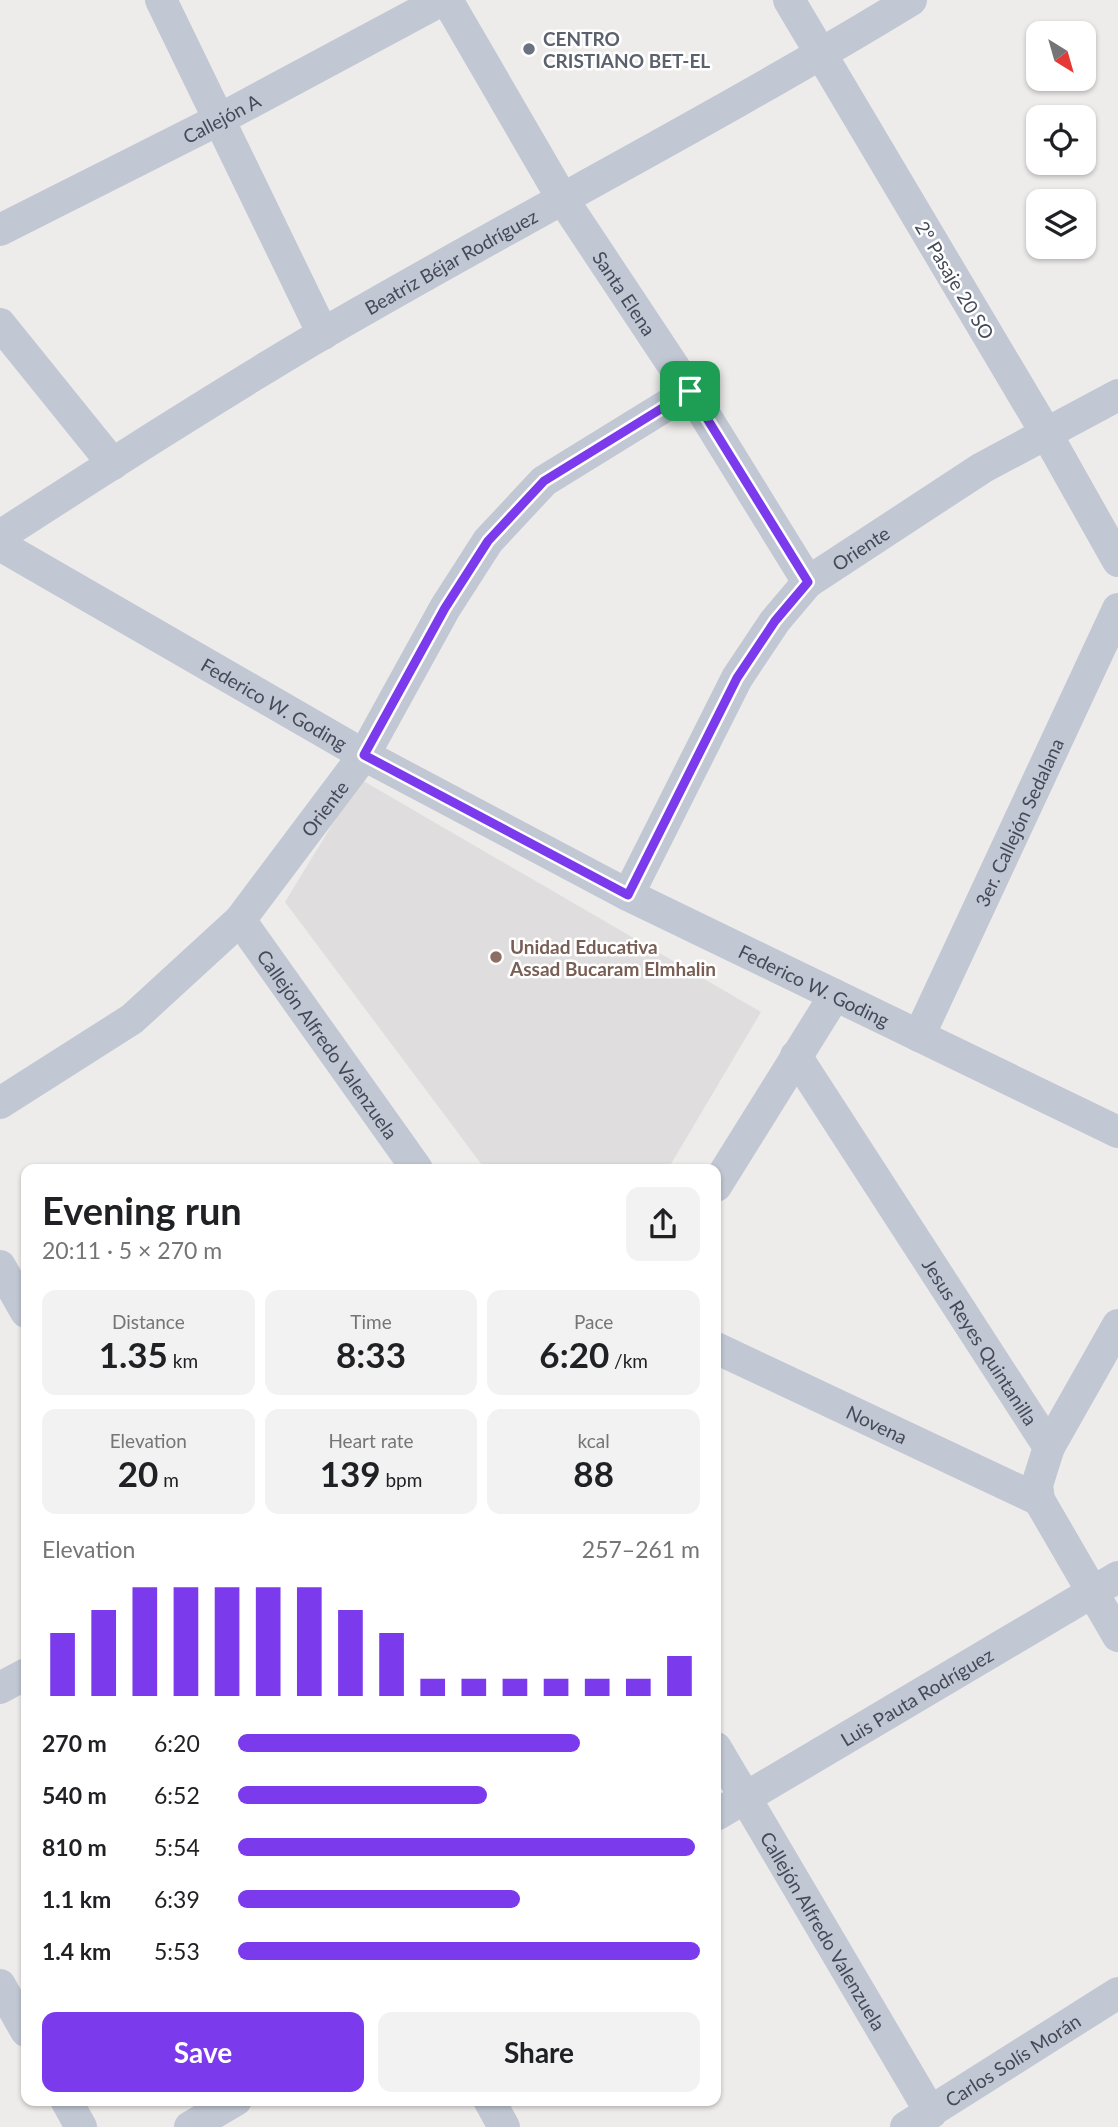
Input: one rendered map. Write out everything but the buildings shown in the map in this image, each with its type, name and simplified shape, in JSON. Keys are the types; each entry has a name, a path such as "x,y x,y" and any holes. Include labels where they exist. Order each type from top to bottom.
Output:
{"street":[{"path":"161,0 323,334"},
{"name":"Callejón A","path":"0,230 220,119 444,0"},
{"name":"Santa Elena","path":"444,0 562,198 690,391 808,582"},
{"name":"2º Pasaje 20 SO","path":"789,0 1046,433 1118,561"},
{"name":"Beatriz Béjar Rodríguez","path":"0,537 323,334 822,55 911,0"},
{"path":"0,324 113,464"},
{"name":"Oriente","path":"0,1103 132,1019 240,920 364,755 445,608 488,541 544,481 690,391"},
{"name":"Oriente","path":"628,895 737,678 775,621 808,582 982,468 1118,395"},
{"name":"Federico W. Goding","path":"0,545 364,755 628,895 1118,1132"},
{"name":"3er. Callejón Sedalana","path":"919,1036 1118,609"},
{"name":"Callejón Alfredo Valenzuela","path":"240,920 412,1164"},
{"path":"721,1178 835,995"},
{"name":"Jesus Reyes Quintanilla","path":"796,1056 1049,1447"},
{"path":"0,1266 21,1303"},
{"path":"1118,1325 1049,1447 1038,1485 1039,1500 1105,1584 1118,1636"},
{"name":"Novena","path":"721,1350 1039,1500"},
{"name":"Luis Pauta Rodríguez","path":"721,1812 1105,1584"},
{"path":"0,1689 21,1677"},
{"name":"Callejón Alfredo Valenzuela","path":"721,1757 918,2120"},
{"path":"0,1985 21,2022"},
{"name":"Carlos Solís Morán","path":"918,2120 1118,1993"},
{"path":"69,2106 81,2127"},
{"path":"190,2127 226,2106"},
{"path":"492,2106 504,2127"}],"shaded area":[{"name":"Unidad Educativa Assad Bucaram Elmhalin","path":"360,779 761,1012 671,1164 481,1164 285,902"}],"place":[{"name":"CENTRO CRISTIANO BET-EL","path":"529,49"},
{"name":"Unidad Educativa Assad Bucaram Elmhalin","path":"496,957"}],"route":[{"path":"690,391 808,582 775,621 737,678 628,895 364,755 445,608 488,541 544,481 690,391"}]}
